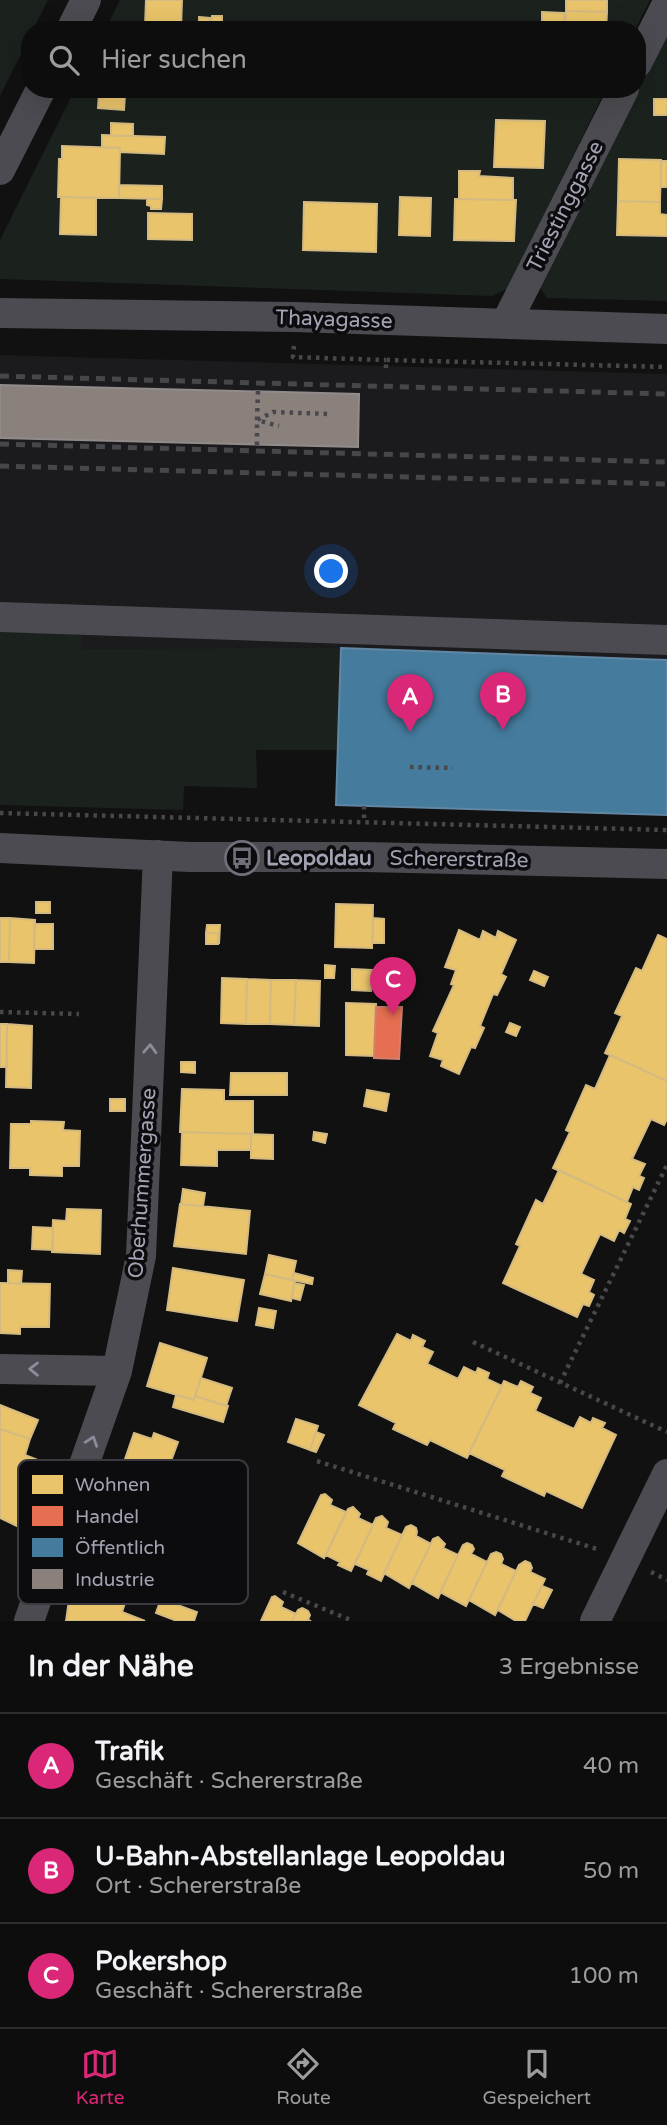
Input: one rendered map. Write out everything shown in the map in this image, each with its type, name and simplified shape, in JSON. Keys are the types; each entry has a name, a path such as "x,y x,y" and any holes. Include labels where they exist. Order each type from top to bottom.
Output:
{"street":[{"path":"76,21 86,0"},
{"path":"646,45 667,4"},
{"path":"0,170 36,98"},
{"name":"Triestinggasse","path":"506,323 619,98"},
{"name":"Thayagasse","path":"0,313 296,317 667,329"},
{"path":"0,617 667,640"},
{"name":"Schererstraße","path":"0,848 158,855 667,864"},
{"name":"Oberhummergasse","path":"86,1460 117,1371 141,1256 158,855"},
{"path":"0,1369 117,1371"},
{"path":"595,1621 667,1474"},
{"name":"Oberhummergasse","path":"29,1621 35,1604"}],"path":[{"path":"306,359 667,367"},
{"path":"386,360 386,368"},
{"path":"257,445 258,391"},
{"path":"257,420 274,412 330,414"},
{"path":"257,420 279,426"},
{"path":"410,767 453,768"},
{"path":"364,806 364,822"},
{"path":"0,813 667,831"},
{"path":"191,817 191,830"},
{"path":"0,1012 79,1014"},
{"path":"560,1382 667,1165"},
{"path":"473,1342 667,1432"},
{"path":"317,1461 590,1545 624,1562"},
{"path":"283,1592 353,1621"}],"shaded area":[{"path":"0,0 48,0 38,21 21,21 21,54 0,96"},
{"path":"120,0 650,0 640,21 110,21"},
{"path":"667,32 667,301 547,298 539,286 634,98 646,98 646,74"},
{"path":"71,98 602,98 507,289 492,296 0,279 0,240"},
{"path":"0,355 667,374 667,815 336,805 337,750 256,750 257,788 184,786 0,793"},
{"path":"0,628 81,631 81,649 341,648 338,750 256,750 257,788 184,786 183,810 0,805"}],"building: Wohnen":[{"path":"146,0 182,0 181,21 145,21"},
{"path":"566,0 607,0 607,12 566,11"},
{"path":"566,11 607,12 606,21 565,21"},
{"path":"542,12 564,13 564,21 542,21"},
{"path":"212,16 222,16 222,21 212,21"},
{"path":"199,17 210,18 210,21 199,21"},
{"path":"99,98 125,98 124,110 98,108"},
{"path":"654,99 667,99 667,115 654,115"},
{"path":"496,120 545,121 543,168 494,167"},
{"path":"111,123 133,124 133,136 111,136"},
{"path":"102,135 165,137 164,154 120,152 120,148 102,147"},
{"path":"62,146 120,148 119,198 58,197"},
{"path":"619,159 661,160 660,202 618,201"},
{"path":"661,161 667,161 667,187 661,187"},
{"path":"459,171 480,171 479,176 513,178 513,200 459,199"},
{"path":"119,185 162,186 162,199 119,198"},
{"path":"61,197 96,198 96,235 60,234"},
{"path":"400,197 431,198 430,236 399,235"},
{"path":"147,199 162,199 161,209 151,209 151,206 147,205"},
{"path":"455,199 516,200 514,241 454,240"},
{"path":"618,201 660,202 660,214 667,215 667,236 617,235"},
{"path":"304,202 377,204 376,252 303,250"},
{"path":"148,213 192,214 192,240 148,239"},
{"path":"36,902 50,902 50,913 36,913"},
{"path":"336,904 373,905 372,948 335,947"},
{"path":"0,918 10,918 9,962 0,962"},
{"path":"10,918 35,920 34,963 9,962"},
{"path":"373,918 384,919 384,943 373,943"},
{"path":"34,924 53,924 53,949 34,949"},
{"path":"207,925 220,925 219,944 218,933 206,933"},
{"path":"459,930 480,940 483,931 496,938 498,931 516,940 501,974 506,977 497,995 493,994 480,1026 484,1028 475,1048 471,1047 459,1074 441,1066 443,1060 430,1056 438,1033 433,1031 454,985 451,984 456,970 445,967"},
{"path":"206,933 218,933 218,944 206,944"},
{"path":"658,935 667,939 667,1081 605,1053 622,1016 615,1013 636,968 642,971"},
{"path":"325,965 335,966 334,978 325,978"},
{"path":"352,969 372,970 371,991 352,990"},
{"path":"372,970 387,970 386,986 371,986"},
{"path":"534,971 548,977 544,986 530,980"},
{"path":"222,978 247,979 246,1024 221,1023"},
{"path":"247,979 271,980 270,1024 246,1024"},
{"path":"271,980 296,980 294,1025 270,1024"},
{"path":"296,980 320,981 319,1026 294,1025"},
{"path":"346,1003 376,1004 374,1056 346,1055"},
{"path":"510,1023 520,1027 516,1036 506,1032"},
{"path":"0,1024 7,1024 7,1067 0,1067"},
{"path":"7,1024 32,1026 31,1088 6,1087"},
{"path":"610,1055 667,1081 667,1119 664,1125 651,1119 632,1159 645,1164 639,1176 644,1178 639,1190 633,1187 627,1202 553,1168 570,1132 566,1130 586,1085 595,1089"},
{"path":"181,1062 195,1062 195,1073 181,1072"},
{"path":"231,1073 287,1073 287,1095 230,1095"},
{"path":"182,1089 224,1090 224,1101 253,1101 253,1134 180,1132"},
{"path":"367,1090 389,1094 386,1111 364,1106"},
{"path":"110,1099 125,1099 125,1111 110,1111"},
{"path":"31,1121 64,1122 63,1130 80,1131 79,1166 62,1166 62,1176 30,1175 30,1168 10,1168 11,1124 31,1124"},
{"path":"182,1132 251,1134 251,1150 217,1150 217,1166 181,1165"},
{"path":"314,1132 327,1134 325,1143 313,1140"},
{"path":"251,1134 273,1135 273,1159 251,1158"},
{"path":"559,1170 631,1204 625,1219 630,1221 624,1233 619,1230 614,1241 600,1234 581,1274 594,1280 589,1292 594,1295 589,1306 583,1304 577,1317 503,1283 520,1246 516,1244 536,1200 543,1204"},
{"path":"183,1189 205,1193 203,1206 181,1204"},
{"path":"180,1204 250,1211 246,1254 174,1246"},
{"path":"67,1209 101,1210 100,1254 52,1252 53,1220 66,1221"},
{"path":"33,1227 53,1228 53,1250 32,1249"},
{"path":"269,1255 296,1261 292,1280 265,1274"},
{"path":"173,1268 244,1280 237,1321 167,1310"},
{"path":"8,1270 22,1271 21,1284 8,1283"},
{"path":"294,1273 313,1278 312,1284 292,1280"},
{"path":"265,1274 295,1281 291,1301 260,1294"},
{"path":"0,1283 50,1284 49,1327 20,1327 20,1334 0,1333"},
{"path":"294,1283 304,1285 300,1300 292,1298"},
{"path":"259,1308 276,1311 273,1328 256,1325"},
{"path":"397,1334 411,1341 413,1335 425,1341 422,1347 433,1352 427,1364 458,1379 464,1367 476,1373 478,1368 489,1373 487,1379 502,1386 467,1458 430,1440 427,1445 393,1429 396,1423 359,1405"},
{"path":"160,1343 207,1358 194,1400 147,1386"},
{"path":"201,1378 232,1388 226,1406 195,1396"},
{"path":"504,1381 518,1387 521,1381 533,1387 530,1393 541,1398 535,1411 574,1429 580,1417 591,1423 593,1418 605,1423 602,1428 616,1435 582,1508 546,1491 544,1496 502,1476 505,1470 469,1453"},
{"path":"176,1395 194,1400 195,1396 228,1406 223,1422 173,1407"},
{"path":"0,1405 38,1420 30,1439 0,1429"},
{"path":"296,1419 318,1426 310,1450 288,1442"},
{"path":"0,1429 30,1439 25,1455 38,1460 18,1460 17,1526 0,1518"},
{"path":"316,1432 324,1435 316,1452 310,1450"},
{"path":"134,1433 152,1439 154,1433 178,1442 171,1460 125,1460"},
{"path":"325,1494 332,1500 330,1505 346,1512 324,1558 298,1543 321,1495"},
{"path":"353,1507 360,1514 358,1518 373,1525 351,1571 326,1555 348,1509"},
{"path":"382,1516 388,1522 386,1528 402,1535 381,1581 367,1574 369,1570 355,1564 376,1518"},
{"path":"411,1525 416,1528 416,1536 431,1544 409,1588 384,1573 406,1527"},
{"path":"438,1537 445,1544 443,1548 458,1555 438,1598 412,1583 433,1539"},
{"path":"467,1543 474,1549 471,1554 487,1562 466,1606 440,1592 463,1545"},
{"path":"491,1554 501,1554 501,1564 516,1571 495,1615 469,1600"},
{"path":"525,1561 530,1563 530,1572 545,1579 525,1621 516,1621 498,1610 519,1565"},
{"path":"542,1586 552,1590 543,1608 533,1604"},
{"path":"275,1596 283,1602 281,1607 296,1614 292,1621 261,1621 272,1597"},
{"path":"68,1604 125,1604 122,1612 145,1621 66,1621"},
{"path":"159,1604 175,1604 197,1612 194,1621 177,1621 156,1613"},
{"path":"302,1608 308,1611 308,1620 311,1621 292,1621 298,1610"}],"building: Handel":[{"path":"376,1007 402,1007 399,1059 374,1058"}],"building: Öffentlich":[{"path":"341,648 667,660 667,815 336,805"}],"building: Industrie":[{"path":"0,385 359,394 358,447 0,438"}],"railway":[{"path":"0,376 667,394"},
{"path":"0,444 667,462"},
{"path":"0,466 667,484"}],"place":[{"name":"U-Bahn-Abstellanlage Leopoldau","path":"503,730"},
{"name":"Trafik","path":"410,732"},
{"name":"Leopoldau","path":"242,858"},
{"name":"Pokershop","path":"393,1015"}]}
